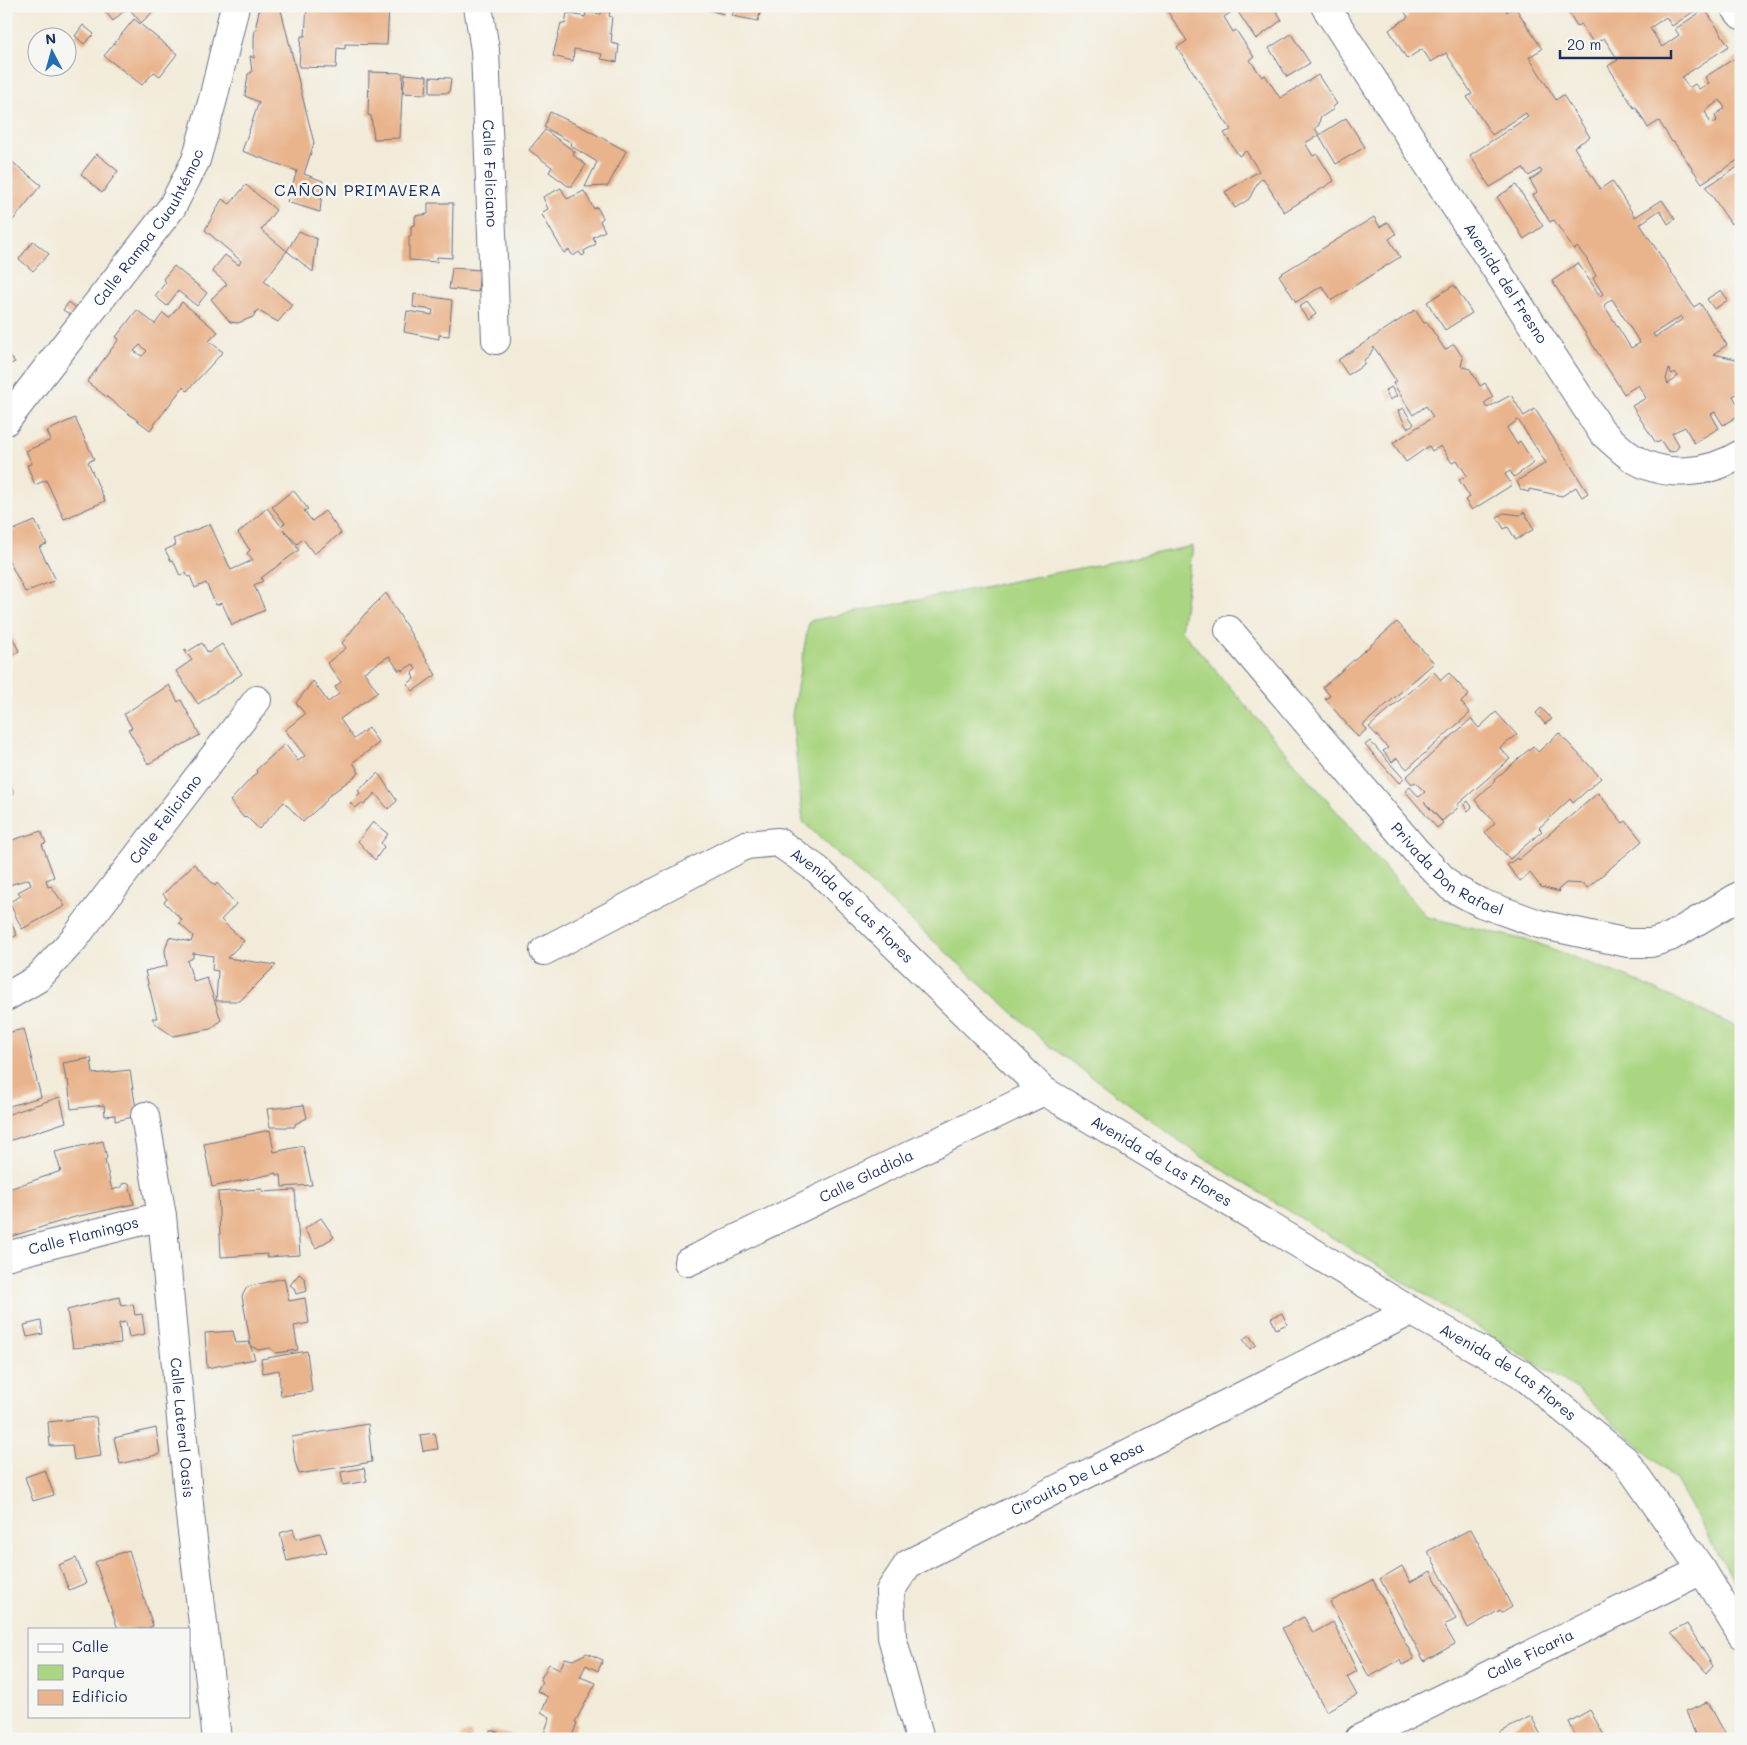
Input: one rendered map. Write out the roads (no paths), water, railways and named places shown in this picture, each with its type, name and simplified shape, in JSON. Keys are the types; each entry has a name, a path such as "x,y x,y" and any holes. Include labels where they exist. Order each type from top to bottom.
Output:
{"street":[{"name":"Calle Rampa Cuauhtémoc","path":"6,421 172,207 196,160 213,99 235,6"},
{"name":"Calle Feliciano","path":"478,6 485,50 496,340"},
{"name":"Avenida del Fresno","path":"1325,6 1602,432 1631,457 1656,469 1691,472 1729,461 1741,454"},
{"path":"1734,6 1741,15"},
{"name":"Privada Don Rafael","path":"1229,630 1416,851 1451,887 1481,903 1539,924 1628,943 1651,943 1670,937 1741,895"},
{"name":"Calle Feliciano","path":"6,997 37,979 74,939 257,700"},
{"name":"Avenida de Las Flores","path":"544,951 746,845 778,842 818,870 1044,1091 1411,1311 1520,1373 1625,1460 1702,1570 1741,1634"},
{"name":"Calle Gladiola","path":"688,1262 1044,1091"},
{"name":"Calle Lateral Oasis","path":"145,1116 162,1216 190,1515 217,1739"},
{"name":"Calle Flamingos","path":"6,1256 162,1216"},
{"name":"Circuito De La Rosa","path":"920,1739 892,1637 890,1591 908,1564 1411,1311"},
{"name":"Calle Ficaria","path":"1359,1739 1702,1570"}],"district":[{"name":"CAÑON PRIMAVERA","path":"358,190"}]}
